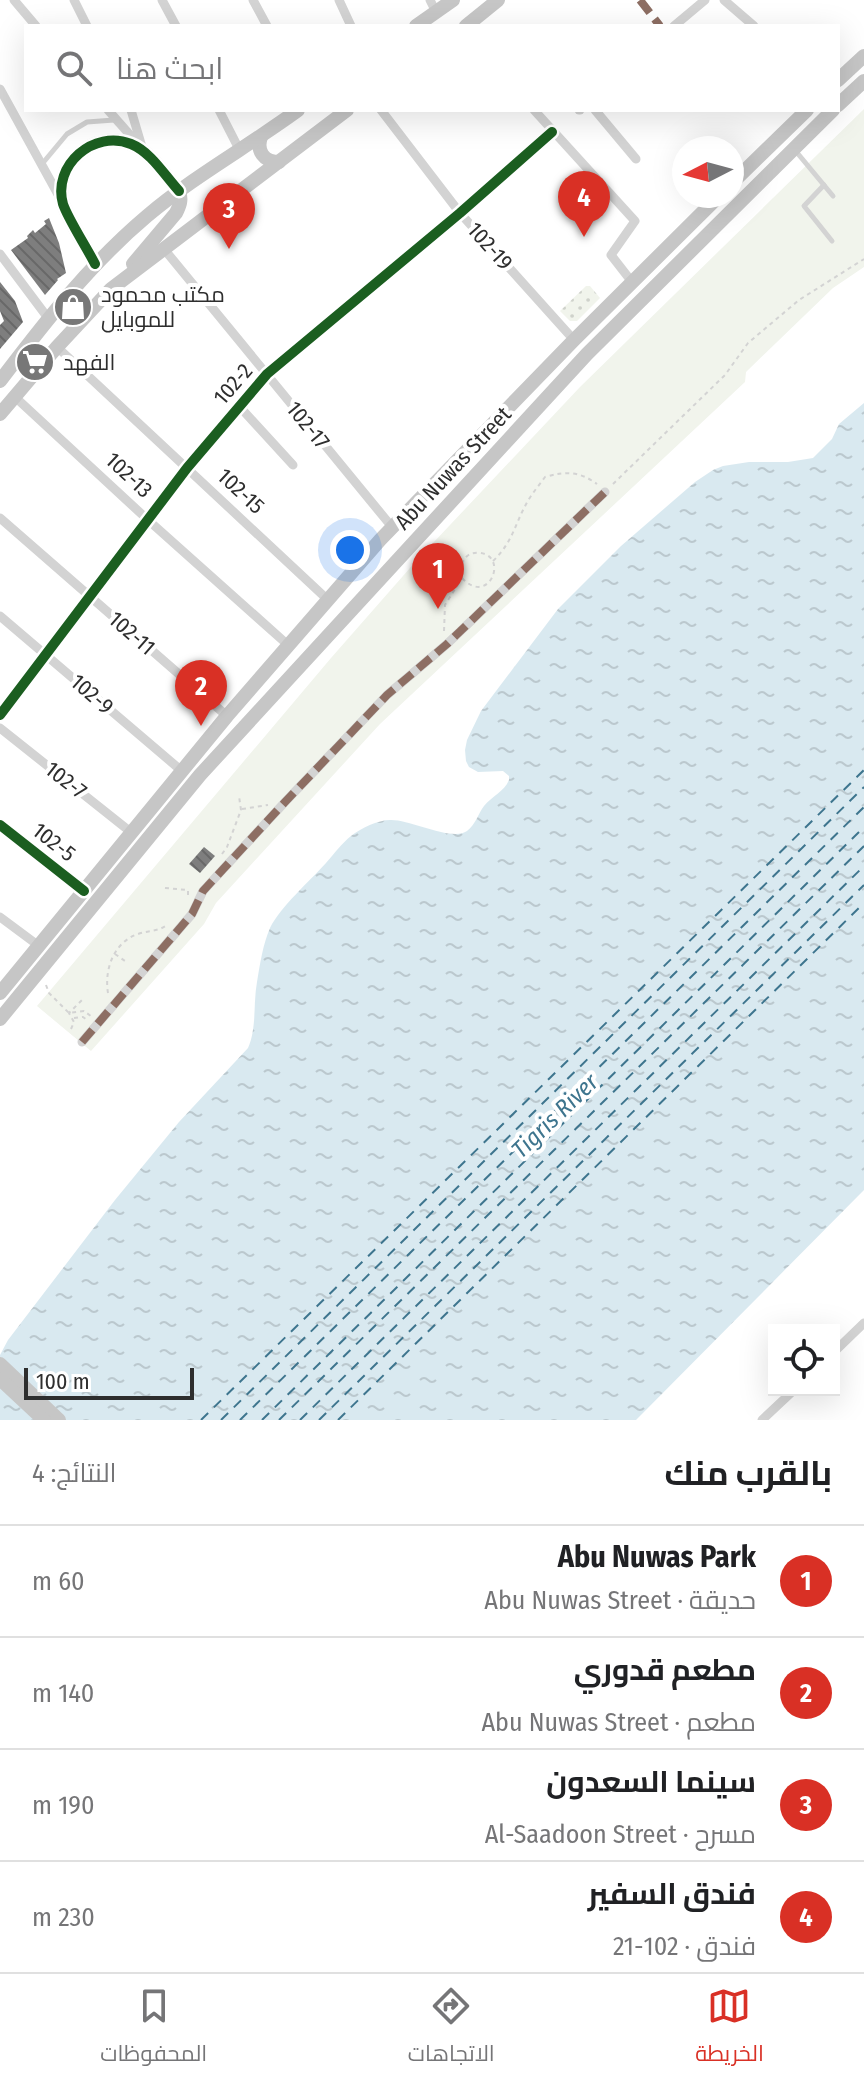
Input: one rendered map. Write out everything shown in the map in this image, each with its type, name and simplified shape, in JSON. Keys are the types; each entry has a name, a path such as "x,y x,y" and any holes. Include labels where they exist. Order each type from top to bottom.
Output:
{"main road":[{"path":"418,24 433,6 453,0"},
{"path":"468,24 498,0"},
{"path":"840,78 864,56"},
{"path":"840,103 864,81"},
{"path":"0,381 48,318 122,238 179,191 295,112"},
{"path":"111,289 344,112"},
{"path":"744,171 805,112"},
{"name":"Abu Nuwas Street","path":"0,1019 200,775 587,354 831,112"},
{"path":"261,137 259,147 262,155 269,161 279,162"},
{"path":"0,414 176,213 180,205 179,191"},
{"name":"Abu Nuwas Street","path":"0,993 227,716 392,527 707,208"},
{"path":"0,1364 59,1420"},
{"path":"0,1379 44,1420"}],"street":[{"path":"14,0 34,24"},
{"path":"74,0 86,24"},
{"path":"162,0 175,24"},
{"path":"253,0 266,24"},
{"path":"339,0 350,24"},
{"path":"676,24 705,0"},
{"path":"724,0 752,24"},
{"path":"0,89 95,264"},
{"path":"110,112 179,191"},
{"path":"132,112 143,150"},
{"path":"220,112 240,151"},
{"name":"102-19","path":"383,112 460,213 574,340"},
{"path":"536,112 635,221 611,255 632,282"},
{"path":"597,112 636,159"},
{"name":"102-2","path":"0,715 187,468 267,374 552,132"},
{"path":"64,204 62,189 65,173 72,160 84,149 98,142 113,140 143,150"},
{"name":"102-17","path":"164,249 392,527"},
{"path":"0,254 48,318"},
{"name":"102-15","path":"57,347 328,600"},
{"name":"102-13","path":"15,397 288,645"},
{"path":"239,406 293,465"},
{"path":"82,1042 192,914 203,891 285,802 387,695 447,644 605,492"},
{"name":"102-11","path":"0,518 227,716"},
{"name":"102-9","path":"0,616 183,772"},
{"name":"102-7","path":"0,728 132,833"},
{"name":"102-5","path":"0,825 84,891"},
{"path":"0,917 39,946"},
{"path":"840,1346 864,1323"},
{"path":"762,1420 788,1396"}],"lane":[{"path":"41,165 67,134 87,122 117,120"},
{"path":"794,148 833,196"},
{"path":"824,185 804,206 832,241"}],"path":[{"path":"493,561 514,534 529,499 545,477 566,473 585,476 605,492 725,375 748,343 799,300 864,259"},
{"path":"478,552 493,561 493,579 486,585 468,585 462,578 462,561 469,554 478,552"},
{"path":"447,644 443,625 445,605 462,578"},
{"path":"217,861 227,847 241,810 239,796"},
{"path":"241,810 285,802"},
{"path":"187,903 188,890 195,884"},
{"path":"165,888 188,890"},
{"path":"109,994 107,978 114,953 124,941 162,929 172,921"},
{"path":"114,953 125,961"},
{"path":"45,984 49,993 73,1018 71,1029"},
{"path":"69,1013 83,999"},
{"path":"69,1013 84,1011 90,1015"},
{"path":"73,1018 83,1017 95,1028"}],"shaded area":[{"path":"864,109 864,267 833,288 746,372 745,382 380,724 216,903 204,924 91,1051 37,1006 417,560 580,387"},
{"path":"586,286 590,286 600,298 577,321 570,321 560,311"}],"water":[{"name":"Tigris River","path":"864,403 864,1190 636,1420 0,1420 0,1355 8,1340 179,1122 248,1048 253,1032 256,990 265,941 270,928 288,903 348,839 370,825 390,820 451,834 467,831 484,806 504,788 509,776 503,771 478,772 469,767 465,750 467,740 481,711 558,609 621,546 695,482 723,466 813,458 832,439 839,424"}],"building":[{"path":"49,218 66,273 45,295 11,250 28,238 33,230 35,233 46,224 44,221"},
{"path":"0,282 15,301 23,322 0,349 0,325 4,321 0,311"},
{"path":"204,847 215,856 200,873 189,864"}],"ferry route":[{"path":"201,1420 864,770"},
{"path":"221,1420 864,787"},
{"path":"240,1420 864,807"},
{"path":"262,1420 864,827"},
{"path":"279,1420 864,846"},
{"path":"300,1420 864,866"},
{"path":"319,1420 864,885"},
{"path":"338,1420 864,903"}],"marked path":[{"path":"640,0 658,24"},
{"path":"82,1042 192,914 203,891 285,802 387,695 447,644 605,492"}],"cycle path":[{"path":"0,715 187,468 267,374 552,132"},
{"path":"95,264 63,204 61,190 64,176 79,154 103,142 131,144 151,158 179,191"},
{"path":"0,825 84,891"}],"place":[{"name":"فندق السفير","path":"584,237"},
{"name":"سينما السعدون","path":"229,249"},
{"name":"مكتب محمود للموبايل","path":"73,307"},
{"name":"الفهد","path":"35,362"},
{"name":"Abu Nuwas Park","path":"438,609"},
{"name":"مطعم قدوري","path":"201,726"}]}
